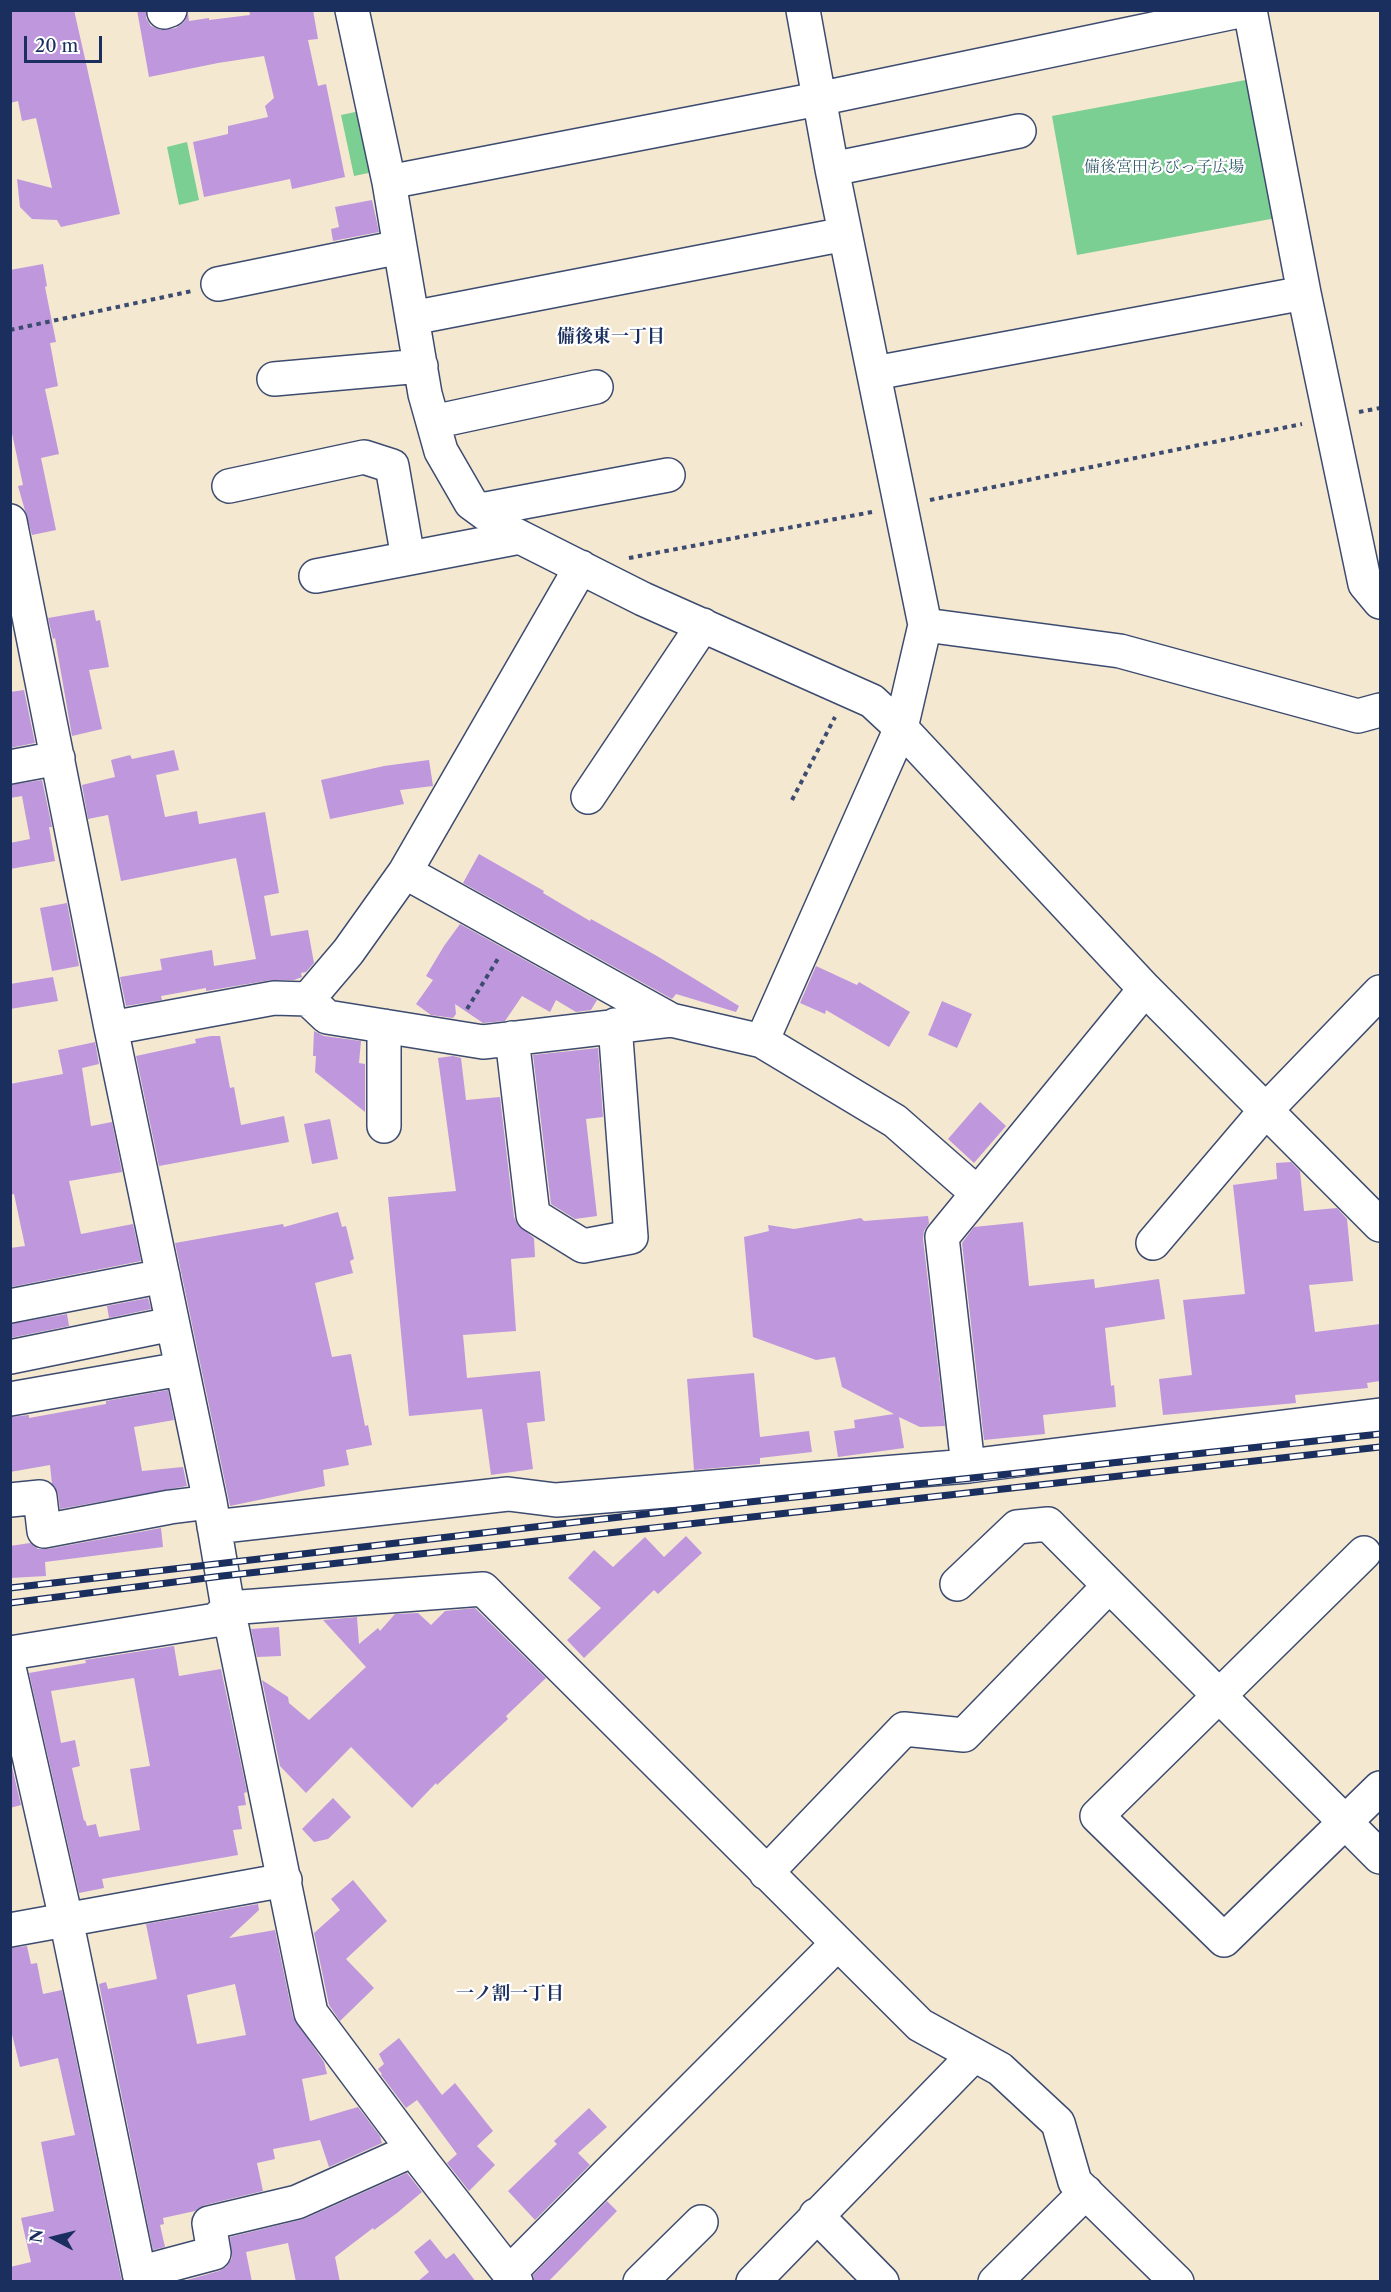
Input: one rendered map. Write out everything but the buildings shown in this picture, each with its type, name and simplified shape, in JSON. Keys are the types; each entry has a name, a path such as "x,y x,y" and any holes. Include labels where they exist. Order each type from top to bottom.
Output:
{"street":[{"path":"352,10 389,182 412,318 433,422 441,451 471,503 520,537 643,599 872,701 901,728 1145,989 1380,1225"},
{"path":"762,1041 901,728 925,625 899,507 875,374 818,99 803,10"},
{"path":"389,182 818,99 1113,23 1244,10"},
{"path":"1251,10 1304,293 1365,584 1380,602"},
{"path":"832,169 1019,131"},
{"path":"412,318 845,234"},
{"path":"218,284 400,247"},
{"path":"875,374 1304,293"},
{"path":"274,379 421,366"},
{"path":"433,422 596,387"},
{"path":"229,486 364,457 392,466 408,558"},
{"path":"481,510 668,475"},
{"path":"10,521 311,2013 413,2150 512,2277 837,1944"},
{"path":"316,576 520,537"},
{"path":"308,999 348,952 405,872 581,567"},
{"path":"588,797 703,625"},
{"path":"925,625 1120,651 1358,716 1380,710"},
{"path":"10,767 58,758"},
{"path":"405,872 671,1020 762,1041 895,1121 977,1193"},
{"path":"968,1466 942,1237 1145,989"},
{"path":"1153,1243 1267,1109 1380,992"},
{"path":"111,1028 274,998 308,999 327,1017 483,1042 671,1020"},
{"path":"512,1038 533,1215 583,1246 631,1237 615,1025"},
{"path":"384,1026 384,1126"},
{"path":"10,1306 163,1276"},
{"path":"10,1357 172,1324"},
{"path":"10,1399 181,1369"},
{"path":"10,1500 40,1497 44,1531 170,1507 212,1515 508,1494 556,1500 968,1466 1380,1415"},
{"path":"957,1584 1017,1527 1048,1524 1380,1857"},
{"path":"1364,1553 1098,1816 1224,1940 1380,1788"},
{"path":"766,1873 904,1729 964,1735 1109,1586"},
{"path":"10,1653 216,1620 228,1608 483,1589 920,2025 1000,2069 1058,2123 1075,2182 1177,2282"},
{"path":"10,1672 66,1919 140,2277 214,2253 209,2223 297,2202 413,2150"},
{"path":"10,1930 285,1880"},
{"path":"753,2282 974,2055"},
{"path":"995,2282 1086,2192"},
{"path":"816,2215 882,2282"},
{"path":"640,2282 701,2222"}],"path":[{"path":"10,330 218,284"},
{"path":"628,558 899,507 1380,408"},
{"path":"792,800 849,690"},
{"path":"451,1036 514,933"}],"green space":[{"name":"備後宮田ちびっ子広場","path":"1251,79 1276,218 1077,255 1052,116"},
{"path":"360,111 373,172 354,176 341,115"},
{"path":"187,142 199,200 179,205 167,147"}],"railway":[{"path":"10,1588 749,1502 1380,1434"},
{"path":"10,1603 222,1576 1380,1447"}],"district":[{"name":"備後東一丁目","path":"611,337"},
{"name":"一ノ割一丁目","path":"510,1994"}]}
